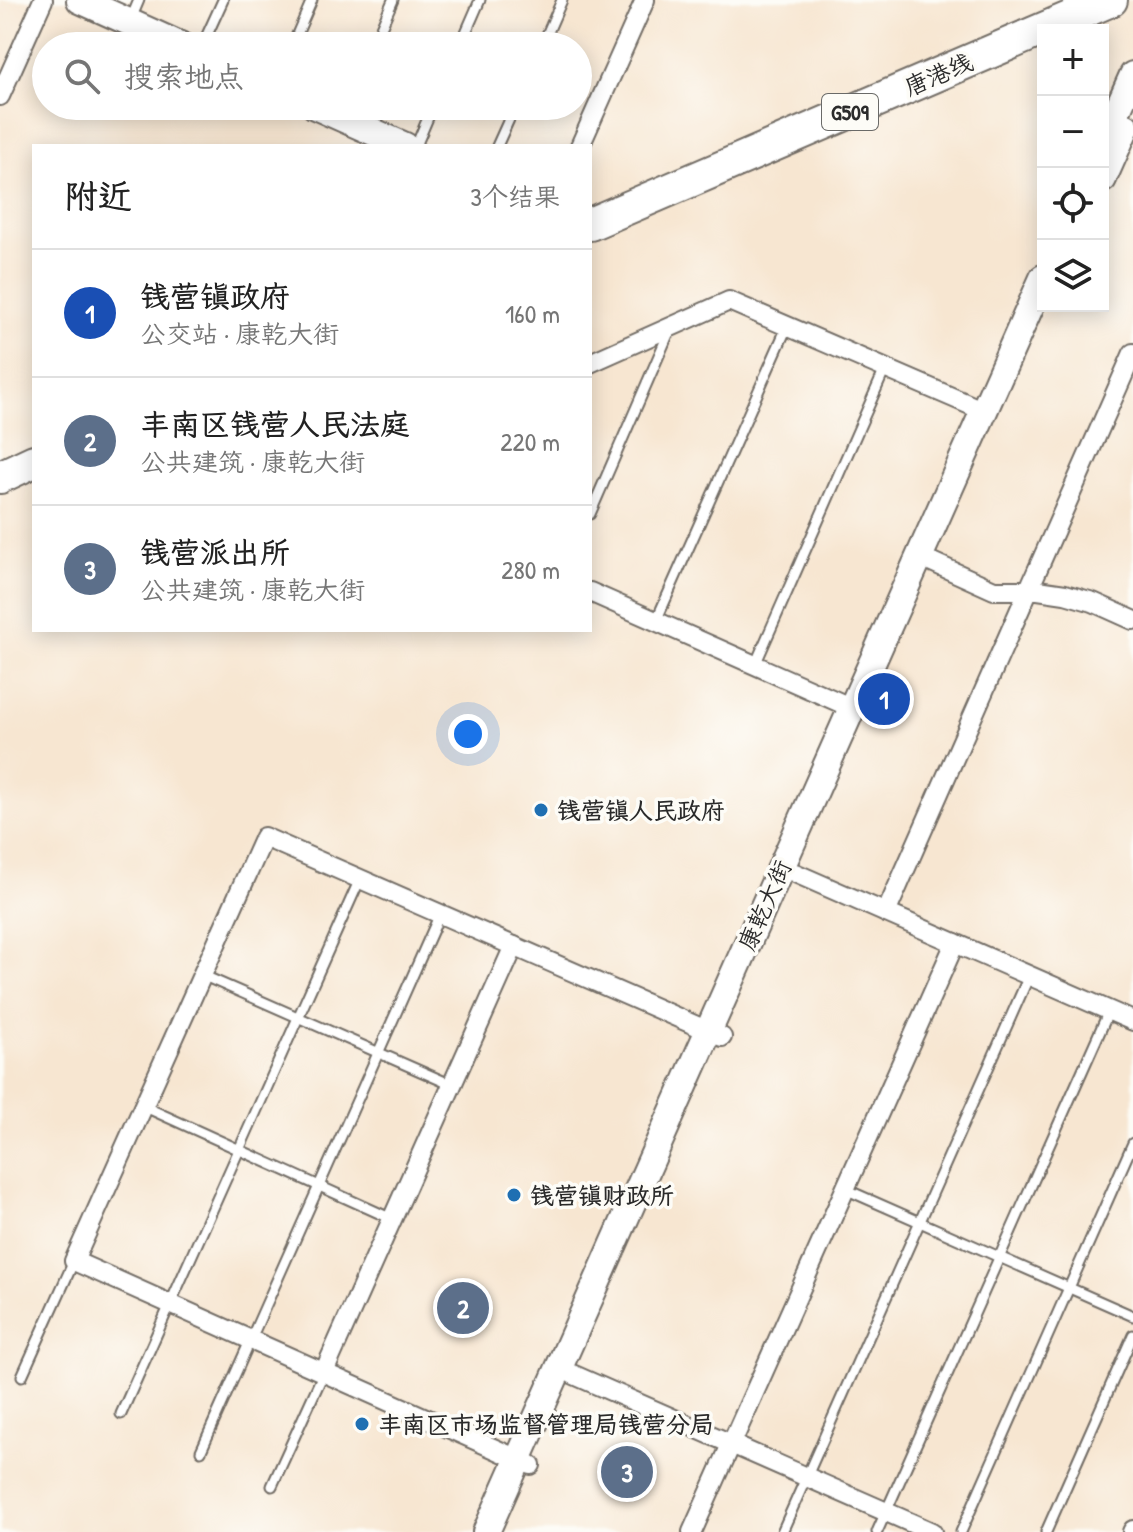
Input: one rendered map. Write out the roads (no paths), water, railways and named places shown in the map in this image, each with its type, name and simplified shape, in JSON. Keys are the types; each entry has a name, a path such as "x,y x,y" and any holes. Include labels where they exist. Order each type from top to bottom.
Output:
{"highway":[{"name":"唐港线","path":"592,200 1065,0"},
{"name":"唐港线","path":"592,223 1111,0"},
{"path":"0,477 32,462"},
{"path":"0,494 32,479"}],"street":[{"path":"0,96 43,0"},
{"path":"80,0 134,11 163,32"},
{"path":"592,119 645,0"},
{"path":"1109,129 1133,75"},
{"path":"1108,168 1133,112"},
{"path":"358,120 401,144"},
{"path":"581,144 592,120"},
{"name":"康乾大街","path":"486,1532 572,1374 852,708 1037,292"},
{"path":"592,362 729,301 984,411"},
{"name":"康乾大街","path":"502,1532 525,1462 715,1034 795,873 1043,312"},
{"path":"886,913 1133,353"},
{"path":"932,562 994,590 1065,594 1093,602 1133,620"},
{"path":"592,593 852,708"},
{"path":"525,1462 74,1261 264,837 715,1034"},
{"path":"795,873 1133,1021"},
{"path":"692,1532 955,943"},
{"path":"324,1372 514,946"},
{"path":"572,1374 932,1532"}],"lane":[{"path":"208,32 223,0"},
{"path":"298,32 312,0"},
{"path":"379,32 393,0"},
{"path":"466,32 480,0"},
{"path":"548,32 562,0"},
{"path":"417,144 427,120"},
{"path":"498,144 509,120"},
{"path":"592,509 672,326"},
{"path":"656,621 787,327"},
{"path":"755,665 885,369"},
{"path":"121,1414 360,879"},
{"path":"201,1451 440,914"},
{"path":"202,975 452,1085"},
{"path":"782,1532 1029,976"},
{"path":"877,1532 1109,1011"},
{"path":"143,1106 392,1219"},
{"path":"961,1532 1133,1143"},
{"path":"845,1189 1133,1316"},
{"path":"22,1376 74,1261"},
{"path":"1046,1532 1133,1335"},
{"path":"272,1486 324,1372"}],"place":[{"name":"钱营镇政府","path":"884,699"},
{"name":"钱营镇人民政府","path":"541,810"},
{"name":"钱营镇财政所","path":"514,1195"},
{"name":"丰南区钱营人民法庭","path":"463,1308"},
{"name":"丰南区市场监督管理局钱营分局","path":"362,1424"},
{"name":"钱营派出所","path":"627,1472"}]}
